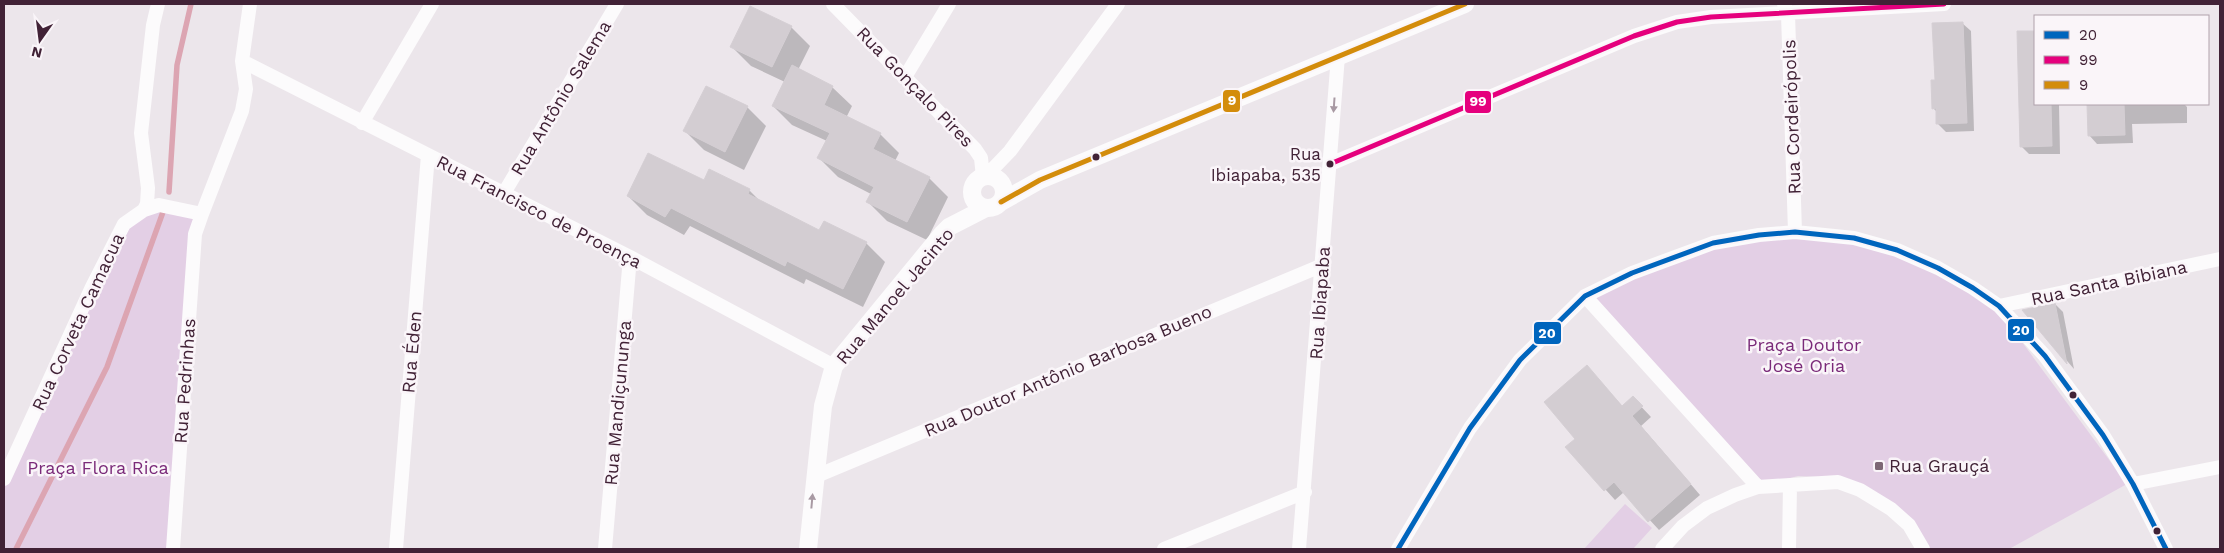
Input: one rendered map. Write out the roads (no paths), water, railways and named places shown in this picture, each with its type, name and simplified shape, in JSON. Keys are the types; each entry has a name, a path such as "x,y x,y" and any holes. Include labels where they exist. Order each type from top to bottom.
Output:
{"street":[{"path":"144,210 147,204 148,188 141,133 153,25 158,4"},
{"path":"148,188 159,205 202,214 242,111 246,89 242,61 250,4"},
{"path":"362,123 432,4"},
{"name":"Rua Antônio Salema","path":"504,193 617,4"},
{"name":"Rua Gonçalo Pires","path":"833,4 975,149 991,178"},
{"path":"905,77 949,4"},
{"path":"991,178 1118,4"},
{"path":"991,178 1004,188 993,205 977,203 972,194 974,185 991,178 1022,183 1040,180 1466,4"},
{"path":"1330,164 1634,36 1677,22 1786,9 1944,4"},
{"name":"Rua Cordeirópolis","path":"1786,9 1795,232"},
{"name":"Rua Ibiapaba","path":"1299,549 1338,56"},
{"name":"Rua Francisco de Proença","path":"242,61 630,257 834,366"},
{"name":"Rua Éden","path":"396,549 428,155"},
{"name":"Rua Manoel Jacinto","path":"808,549 822,406 834,366 949,227 1040,180"},
{"name":"Rua Corveta Camacua","path":"4,479 92,287 124,224 144,210 159,205"},
{"name":"Rua Pedrinhas","path":"173,549 195,234 202,214"},
{"path":"1398,549 1470,428 1520,360 1585,296 1641,270 1713,243 1759,235 1795,232 1854,238 1897,250 1938,268 1973,288 1999,306 2044,356 2103,435 2133,484 2166,549"},
{"name":"Rua Mandiçununga","path":"606,549 630,257"},
{"name":"Rua Santa Bibiana","path":"1999,306 2220,259"},
{"name":"Rua Doutor Antônio Barbosa Bueno","path":"814,477 1322,265"},
{"path":"1585,296 1758,487"},
{"path":"2133,484 2220,467"},
{"path":"1662,549 1683,526 1707,508 1758,487 1838,482 1860,490 1891,509 1909,525 1923,549"},
{"path":"1789,549 1790,485"},
{"path":"1164,549 1305,492"}],"waterway":[{"path":"169,192 177,65 191,4"},
{"path":"16,549 107,367 163,212"}],"place":[{"name":"Rua Ibiapaba, 535","path":"1330,164"},
{"name":"Rua Grauçá","path":"1879,466"}],"park label":[{"name":"Praça Doutor José Oria","path":"1804,355"},
{"name":"Praça Flora Rica","path":"98,468"}]}
